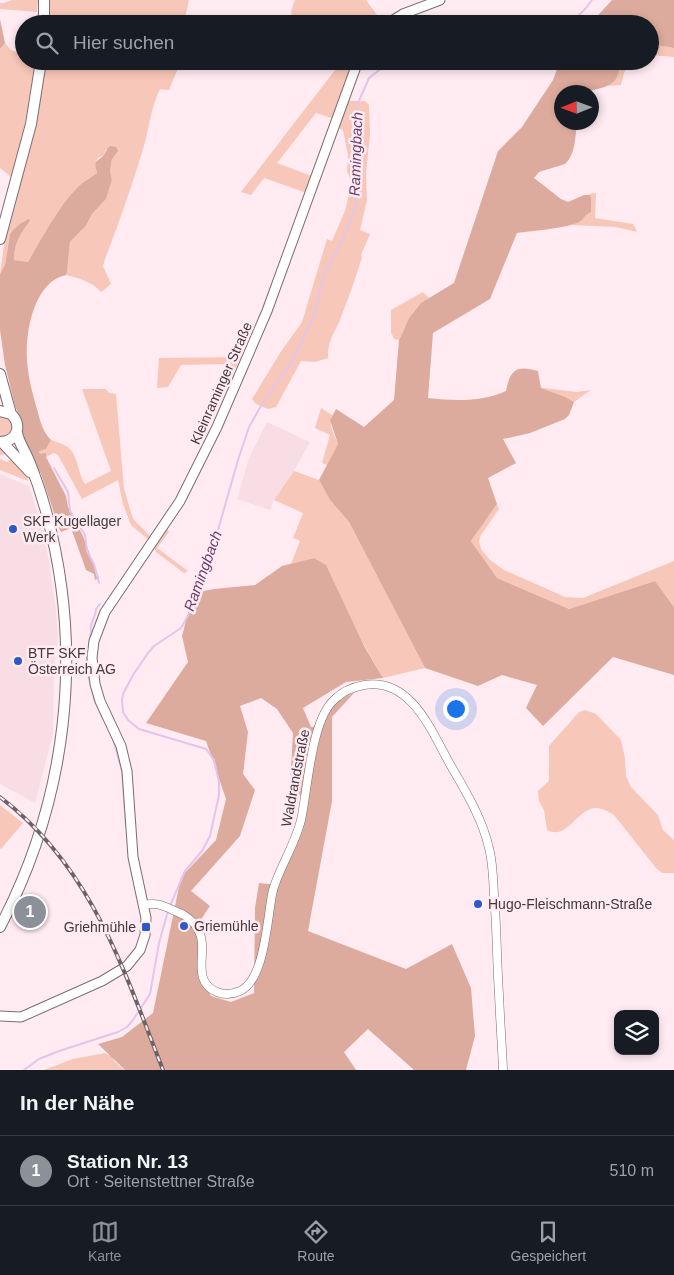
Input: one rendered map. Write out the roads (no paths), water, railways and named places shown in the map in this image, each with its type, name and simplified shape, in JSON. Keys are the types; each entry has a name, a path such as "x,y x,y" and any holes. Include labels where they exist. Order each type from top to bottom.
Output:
{"main road":[{"path":"44,0 44,15"},
{"path":"402,15 440,0"},
{"path":"0,239 31,124 40,70"},
{"name":"Kleinraminger Straße","path":"0,1016 13,1018 29,1014 102,981 128,966 140,950 146,927 144,905 134,857 125,757 117,734 100,701 92,667 93,650 98,627 105,612 180,501 197,470 256,342 355,70"},
{"path":"0,374 5,413 17,422 16,433 36,481 52,536 62,591 67,659 64,715 52,788 41,827 19,885 0,927"},
{"path":"1,442 8,441 16,433"},
{"path":"1,442 24,465 36,481"}],"street":[{"name":"Waldrandstraße","path":"144,905 154,903 162,905 188,917 196,925 202,938 201,972 213,990 226,994 240,991 246,987 251,982 260,959 274,890 300,823 316,736 322,716 334,699 350,689 369,684 378,684 397,690 414,704 432,732 471,802 482,826 489,849 496,927 503,1070"}],"waterway":[{"name":"Ramingbach","path":"579,15 592,0"},
{"name":"Ramingbach","path":"170,906 185,871 202,851 210,836 219,795 219,782 214,760 206,749 139,729 128,720 123,712 123,694 148,653 154,646 181,628 190,612 210,558 249,427 262,404 292,362 313,318 324,275 341,243 355,209 354,135 358,103 369,78 379,70"},
{"path":"54,468 68,492 70,511 85,535 87,551 94,564 99,583"},
{"path":"91,631 96,609 100,604"},
{"path":"91,633 86,665 94,699 106,723"},
{"path":"113,739 122,771 126,827"},
{"name":"Ramingbach","path":"24,1070 39,1059 118,1032 127,1027 150,994 159,943 168,911"}],"railway":[{"path":"0,797 31,824 58,854 81,887 101,921 118,957 163,1070"}],"place":[{"name":"SKF Kugellager Werk","path":"13,529"},
{"name":"BTF SKF Österreich AG","path":"18,661"},
{"name":"Hugo-Fleischmann-Straße","path":"478,904"},
{"name":"Station Nr. 13","path":"30,912"},
{"name":"Griemühle","path":"184,926"},
{"name":"Griehmühle","path":"146,927"}]}
